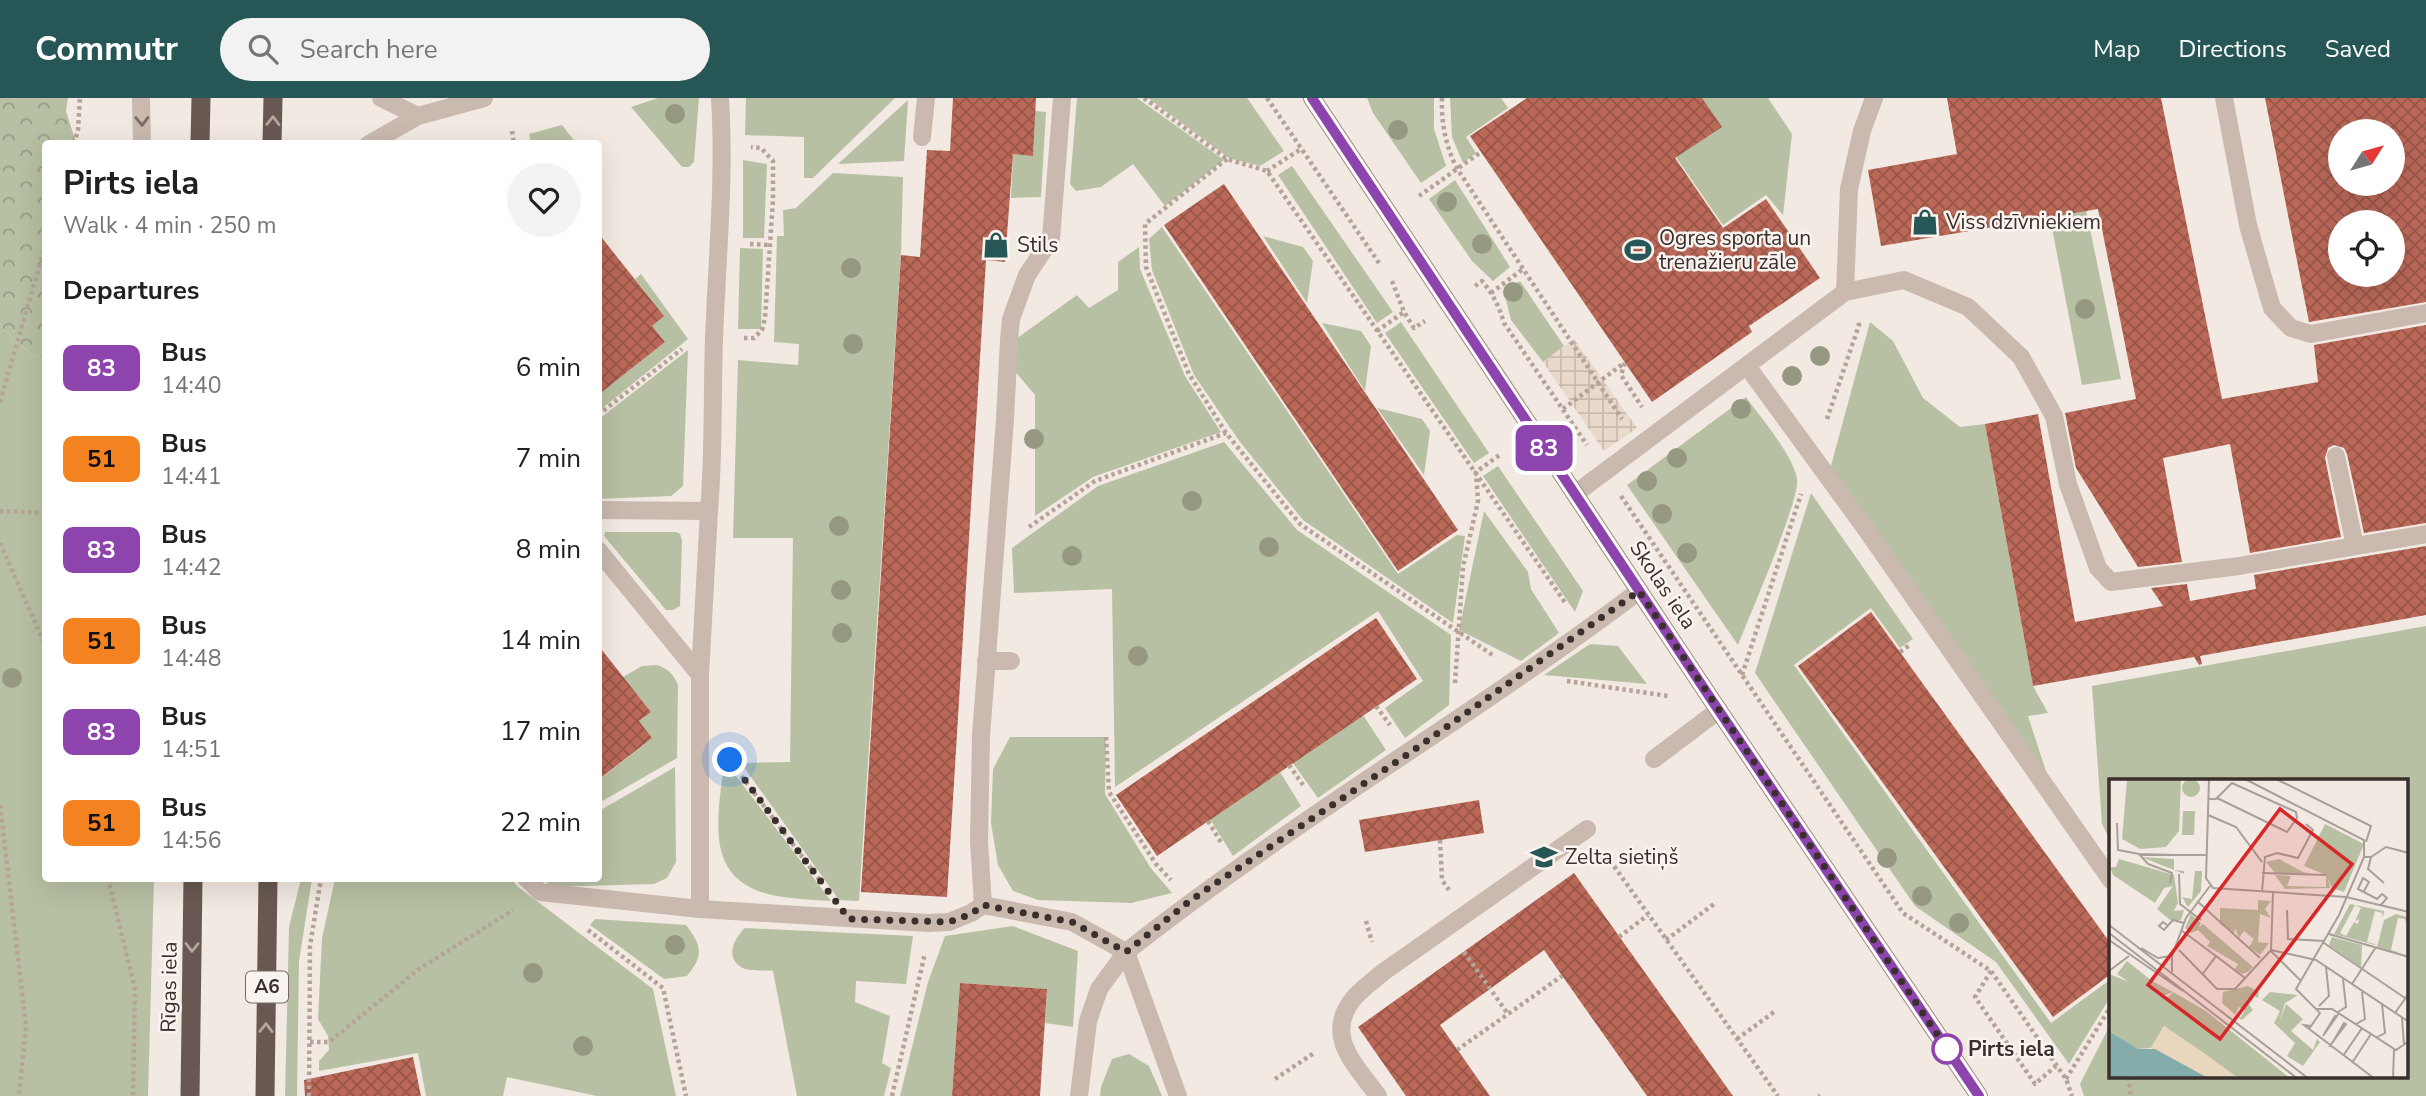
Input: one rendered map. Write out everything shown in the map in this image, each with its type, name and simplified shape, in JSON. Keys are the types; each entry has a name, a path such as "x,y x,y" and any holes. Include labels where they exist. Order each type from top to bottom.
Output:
{"highway":[{"path":"200,140 201,98"},
{"path":"272,140 273,98"},
{"name":"Rīgas iela","path":"190,1096 193,882"},
{"name":"A6","path":"265,1096 268,882"}],"main road":[{"name":"Skolas iela","path":"1312,98 1979,1096"}],"street":[{"path":"141,98 142,140"},
{"path":"380,98 418,116"},
{"path":"376,140 418,116 484,98"},
{"path":"700,909 700,675 721,223 720,98"},
{"path":"922,137 926,98"},
{"path":"983,905 979,827 981,736 1011,319 1027,275 1051,239 1062,98"},
{"path":"1845,292 1849,189 1862,131 1874,98"},
{"path":"2224,98 2248,225 2272,308 2291,328 2311,334 2426,313"},
{"path":"1575,494 1845,292 1904,280 1968,307 2021,357 2054,416 2068,484 2098,568 2111,582 2239,566 2426,534"},
{"path":"1747,366 1871,537 2109,877"},
{"path":"2336,456 2355,547"},
{"path":"602,510 709,511"},
{"path":"602,556 700,675"},
{"path":"1079,1096 1091,1010 1099,989 1126,952 1191,900 1454,722 1639,591"},
{"path":"986,660 1011,661"},
{"path":"1654,759 1719,710"},
{"path":"1378,1096 1341,1044 1341,1028 1353,1000 1382,973 1587,829"},
{"path":"530,882 540,892 700,909 928,923 949,922 971,914 983,905 1072,922 1126,952 1178,1096"}],"path":[{"path":"75,140 79,98"},
{"path":"1144,98 1227,159 1267,171 1584,631"},
{"path":"1267,98 1394,284 1404,312 1414,328"},
{"path":"1442,98 1445,138 1450,156 1639,446"},
{"path":"512,131 513,140"},
{"path":"602,412 694,340 754,338 762,330 773,200 773,161 761,148 722,143"},
{"path":"1267,171 1301,149"},
{"path":"1419,196 1480,152"},
{"path":"1227,159 1145,224 1146,267 1189,374 1226,433 1300,524 1522,675 1668,696"},
{"path":"0,402 42,257"},
{"path":"1491,293 1523,269"},
{"path":"1482,281 1498,302 1504,323 1903,913 1991,971 2057,1065 2073,1096"},
{"path":"1377,331 1404,312"},
{"path":"1563,409 1625,363"},
{"path":"993,552 1095,481 1226,433"},
{"path":"1476,472 1500,454"},
{"path":"1454,722 1457,630 1463,567 1478,501 1476,472"},
{"path":"0,511 42,513"},
{"path":"0,543 42,639"},
{"path":"1106,737 1109,792 1156,864 1191,900"},
{"path":"699,738 730,760 849,919"},
{"path":"0,805 26,1026 19,1096"},
{"path":"1587,829 1778,1096"},
{"path":"1440,840 1441,880 1466,914"},
{"path":"109,882 135,989 133,1096"},
{"path":"309,1096 310,946 320,882"},
{"path":"310,1042 329,1042 419,969 540,892"},
{"path":"575,897 579,924 663,988 687,1096"},
{"path":"1666,940 1714,904"},
{"path":"1619,937 1648,915"},
{"path":"892,1096 926,948 928,923"},
{"path":"1447,928 1508,1014"},
{"path":"1991,971 1975,997 2035,1084 2057,1065"},
{"path":"1457,1050 1562,975"},
{"path":"2066,1079 2109,1009"},
{"path":"1737,1039 1774,1012"},
{"path":"1275,1079 1341,1035"}],"green space":[{"path":"0,98 68,98 66,111 75,140 42,140 42,357 32,355 0,326"},
{"path":"658,98 699,98 694,162 689,167 682,167 631,107"},
{"path":"746,98 895,98 813,178 804,178 804,137 745,135"},
{"path":"1077,98 1137,98 1224,160 1165,206 1133,164 1101,187 1076,191 1070,184"},
{"path":"1148,98 1247,98 1284,151 1260,166 1229,158"},
{"path":"1367,98 1434,98 1434,129 1446,166 1421,183 1373,113"},
{"path":"1450,98 1501,98 1508,108 1466,137 1476,153 1463,163 1452,137"},
{"path":"1635,98 1768,98 1792,134 1783,215 1766,195 1723,225"},
{"path":"2063,98 2121,379 2082,385 2036,144"},
{"path":"908,100 904,161 838,164"},
{"path":"1035,111 1046,112 1041,197 1011,198 1013,154 1033,155"},
{"path":"562,125 574,140 530,140 529,134"},
{"path":"743,160 767,164 764,238 743,238"},
{"path":"1292,166 1393,312 1377,323 1278,175"},
{"path":"833,173 903,177 901,252 859,901 839,900 741,763 790,762 793,538 733,538 738,360 798,365 799,344 774,342 777,236 784,236 783,210 796,208"},
{"path":"1455,180 1510,267 1493,281 1472,261 1429,199"},
{"path":"1162,227 1398,574 1457,535 1465,536 1453,623 1303,520 1240,442 1194,375 1152,270 1149,239"},
{"path":"1263,236 1303,247 1313,261 1307,303"},
{"path":"1139,247 1140,269 1185,376 1221,432 1093,477 1035,516 1035,395 1014,370 1016,339 1077,295 1089,308 1118,290 1118,262"},
{"path":"740,248 763,249 761,329 738,329"},
{"path":"641,274 688,339 602,409 602,379 608,387 665,342 652,326 664,316 635,279"},
{"path":"1520,281 1564,346 1543,362 1511,320 1504,292"},
{"path":"1401,322 1489,453 1474,463 1385,333"},
{"path":"1870,322 1893,341 1923,398 1960,427 1985,424 2033,686 2048,713 2028,716 2056,802 1829,473"},
{"path":"1322,323 1361,331 1371,346 1365,391"},
{"path":"0,326 32,355 42,357 42,882 154,882 148,1096 0,1096"},
{"path":"688,350 683,486 671,496 602,499 602,417"},
{"path":"1746,397 1783,448 1797,479 1783,533 1738,645 1627,485"},
{"path":"1377,408 1422,419 1430,431 1424,475"},
{"path":"1224,442 1297,530 1451,635 1449,705 1405,738 1385,708 1423,681 1378,611 1115,787 1112,589 1014,593 1012,548 1098,486"},
{"path":"1498,466 1583,591 1575,612 1483,476"},
{"path":"1811,493 1913,639 1900,648 1871,608 1794,665 2051,1023 2109,980 2109,999 2069,1064 1996,962 1915,906 1755,673"},
{"path":"1484,511 1528,572 1531,589 1559,633 1521,661 1459,630"},
{"path":"605,532 680,534 680,606 666,610 604,536"},
{"path":"2426,626 2426,1096 2084,1096 2080,1084 2109,1027 2109,1079 2408,1079 2408,779 2109,779 2109,838 2102,824 2092,686"},
{"path":"1590,644 1618,646 1647,684 1544,675"},
{"path":"657,665 664,668 678,685 677,758 602,801 602,778 652,738 639,721 651,712 623,677 642,666"},
{"path":"1363,715 1386,750 1318,798 1293,763"},
{"path":"1010,737 1106,737 1105,794 1150,867 1172,893 1131,903 1038,900 1013,891 998,865 991,823 993,769"},
{"path":"724,760 831,901 777,896 752,888 736,877 725,862 720,844 719,803"},
{"path":"675,767 676,862 667,878 654,884 546,887 548,882 602,882 602,809"},
{"path":"1280,772 1301,806 1233,856 1210,819"},
{"path":"300,882 312,882 299,961 297,1096 285,1096 289,927"},
{"path":"334,882 514,882 653,989 676,1096 597,1096 507,1077 503,1096 426,1096 418,1053 319,1071 319,1061 329,1050 328,1036 318,1019 322,938"},
{"path":"595,919 686,925 698,945 696,962 687,976 664,979 590,925"},
{"path":"1013,926 1078,951 1073,1027 1045,1023 1047,989 960,983 952,1096 900,1096 928,982 945,936"},
{"path":"745,928 913,936 906,984 856,981 855,1002 890,1016 882,1063 891,1068 884,1096 797,1096 773,971 745,969 738,965 732,955 734,943"},
{"path":"1129,1054 1149,1066 1162,1096 1100,1096 1112,1059"}],"shaded area":[{"path":"1574,339 1637,428 1604,451 1543,362"}],"building":[{"path":"953,98 1036,98 1033,156 1013,154 1005,262 986,260 947,897 861,892 901,255 920,257 927,150 950,151"},
{"name":"Ogres sporta un trenažieru zāle","path":"1527,98 1702,98 1722,127 1675,158 1723,228 1766,199 1820,278 1749,326 1752,332 1652,402 1470,136"},
{"path":"1947,98 2161,98 2222,399 2318,382 2314,345 2426,325 2426,523 2364,533 2347,454 2344,448 2334,445 2328,448 2325,458 2341,537 2250,553 2230,444 2163,458 2182,562 2138,567 2076,468 2065,413 2136,399 2098,209 1881,246 1868,170 1957,154"},
{"path":"2265,98 2426,98 2426,302 2309,322"},
{"path":"1224,184 1458,530 1398,571 1164,225"},
{"path":"602,238 664,316 652,326 665,342 602,392"},
{"path":"2038,414 2075,622 2163,606 2151,588 2187,584 2190,601 2256,589 2254,575 2426,546 2426,615 2200,656 2202,664 2199,665 2194,657 2033,686 1985,424"},
{"path":"1871,612 2109,941 2109,975 2053,1017 1798,666"},
{"path":"1376,618 1417,679 1157,856 1116,795"},
{"path":"602,650 651,712 639,721 652,738 602,777"},
{"path":"1479,800 1484,833 1365,852 1359,820"},
{"path":"1574,873 1733,1096 1647,1096 1544,950 1440,1025 1490,1096 1406,1096 1358,1027"},
{"path":"960,983 1047,989 1040,1096 952,1096"},
{"path":"413,1057 421,1096 305,1096 304,1080"}],"bus line":[{"name":"83","path":"1312,98 1709,696 1979,1096"}],"place":[{"name":"Viss dzīvniekiem","path":"1925,222"},
{"name":"Stils","path":"996,245"},
{"name":"Ogres sporta un trenažieru zāle","path":"1638,250"},
{"name":"Zelta sietiņš","path":"1544,857"},
{"name":"Pirts iela","path":"1947,1049"}],"route":[{"path":"730,760 849,919 949,922 971,914 983,905 1072,922 1126,952 1191,900 1411,752 1639,591 1947,1049"}]}
